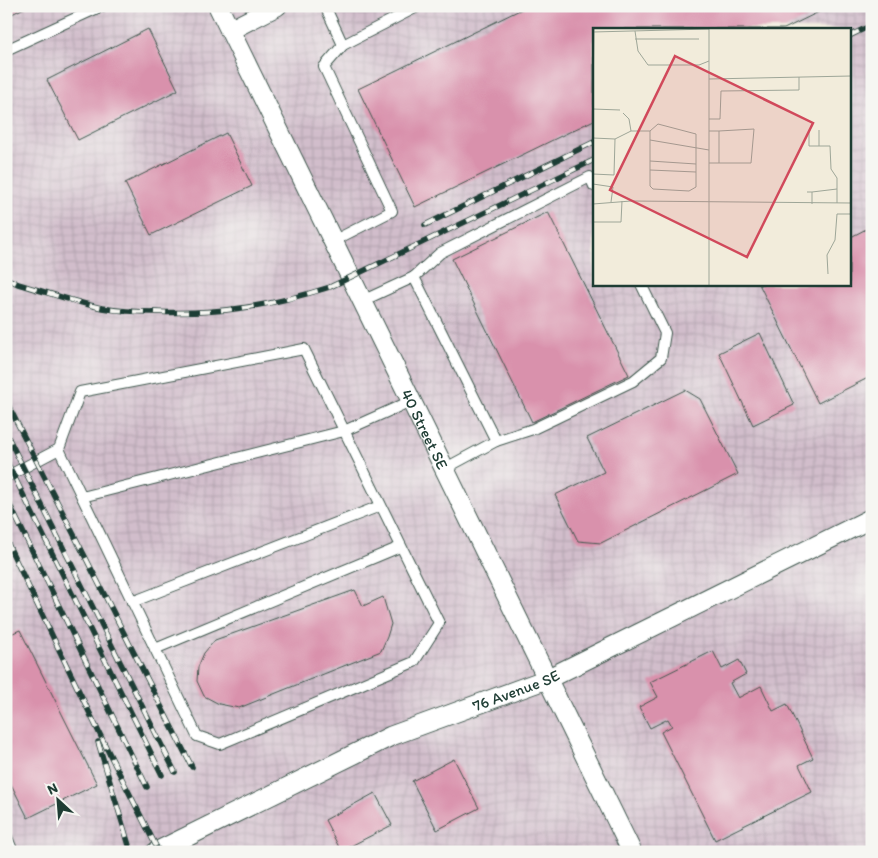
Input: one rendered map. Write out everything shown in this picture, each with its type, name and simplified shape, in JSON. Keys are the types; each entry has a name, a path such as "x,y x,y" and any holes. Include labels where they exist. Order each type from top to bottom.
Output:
{"street":[{"name":"40 Street SE","path":"218,6 632,852"},
{"path":"230,30 277,6"},
{"name":"76 Avenue SE","path":"156,852 391,736 547,679 872,518"}],"lane":[{"path":"6,50 102,6"},
{"path":"325,6 343,44"},
{"path":"333,241 392,211 324,67 343,44 419,6"},
{"path":"362,301 414,277 440,253 590,177 593,184"},
{"path":"414,277 496,441"},
{"path":"444,469 496,441 533,429 633,381 661,358 664,332 641,285"},
{"path":"6,477 59,449 80,392 304,349 438,623 414,662 220,744 197,736 59,449"},
{"path":"82,497 344,431 411,401"},
{"path":"132,602 380,506"},
{"path":"155,649 400,546"},
{"path":"6,835 13,852"}],"shaded area":[{"path":"6,6 872,6 872,852 6,852"}],"building":[{"path":"6,6 28,6 6,17"},
{"path":"528,6 831,6 786,28 593,28 593,120 415,207 358,89"},
{"path":"148,29 178,90 78,140 47,80"},
{"path":"226,133 252,186 151,235 125,183"},
{"path":"548,212 629,375 532,422 452,259"},
{"path":"872,226 872,376 818,403 759,285 850,285 850,237"},
{"path":"760,333 794,405 753,425 719,353"},
{"path":"685,390 700,399 738,474 601,543 578,541 555,495 604,472 587,438"},
{"path":"355,590 363,606 383,597 391,624 381,651 239,708 219,704 204,696 197,681 198,667 204,653 215,640"},
{"path":"20,630 97,784 28,818 6,774 6,636"},
{"path":"713,651 722,669 739,660 746,674 730,683 738,698 761,686 773,711 787,704 813,758 799,765 812,792 715,840 661,732 672,726 668,719 650,728 639,707 658,697 650,682"},
{"path":"454,759 479,808 437,830 412,781"},
{"path":"375,793 392,825 341,851 325,820"}],"railway":[{"path":"850,36 872,25"},
{"path":"425,225 593,142"},
{"path":"6,278 18,284 81,303 121,311 200,312 265,304 330,287 593,160"},
{"path":"6,401 192,767"},
{"path":"6,433 175,772"},
{"path":"6,460 162,775"},
{"path":"6,497 147,787"},
{"path":"6,540 159,852"},
{"path":"98,742 131,852"}]}
